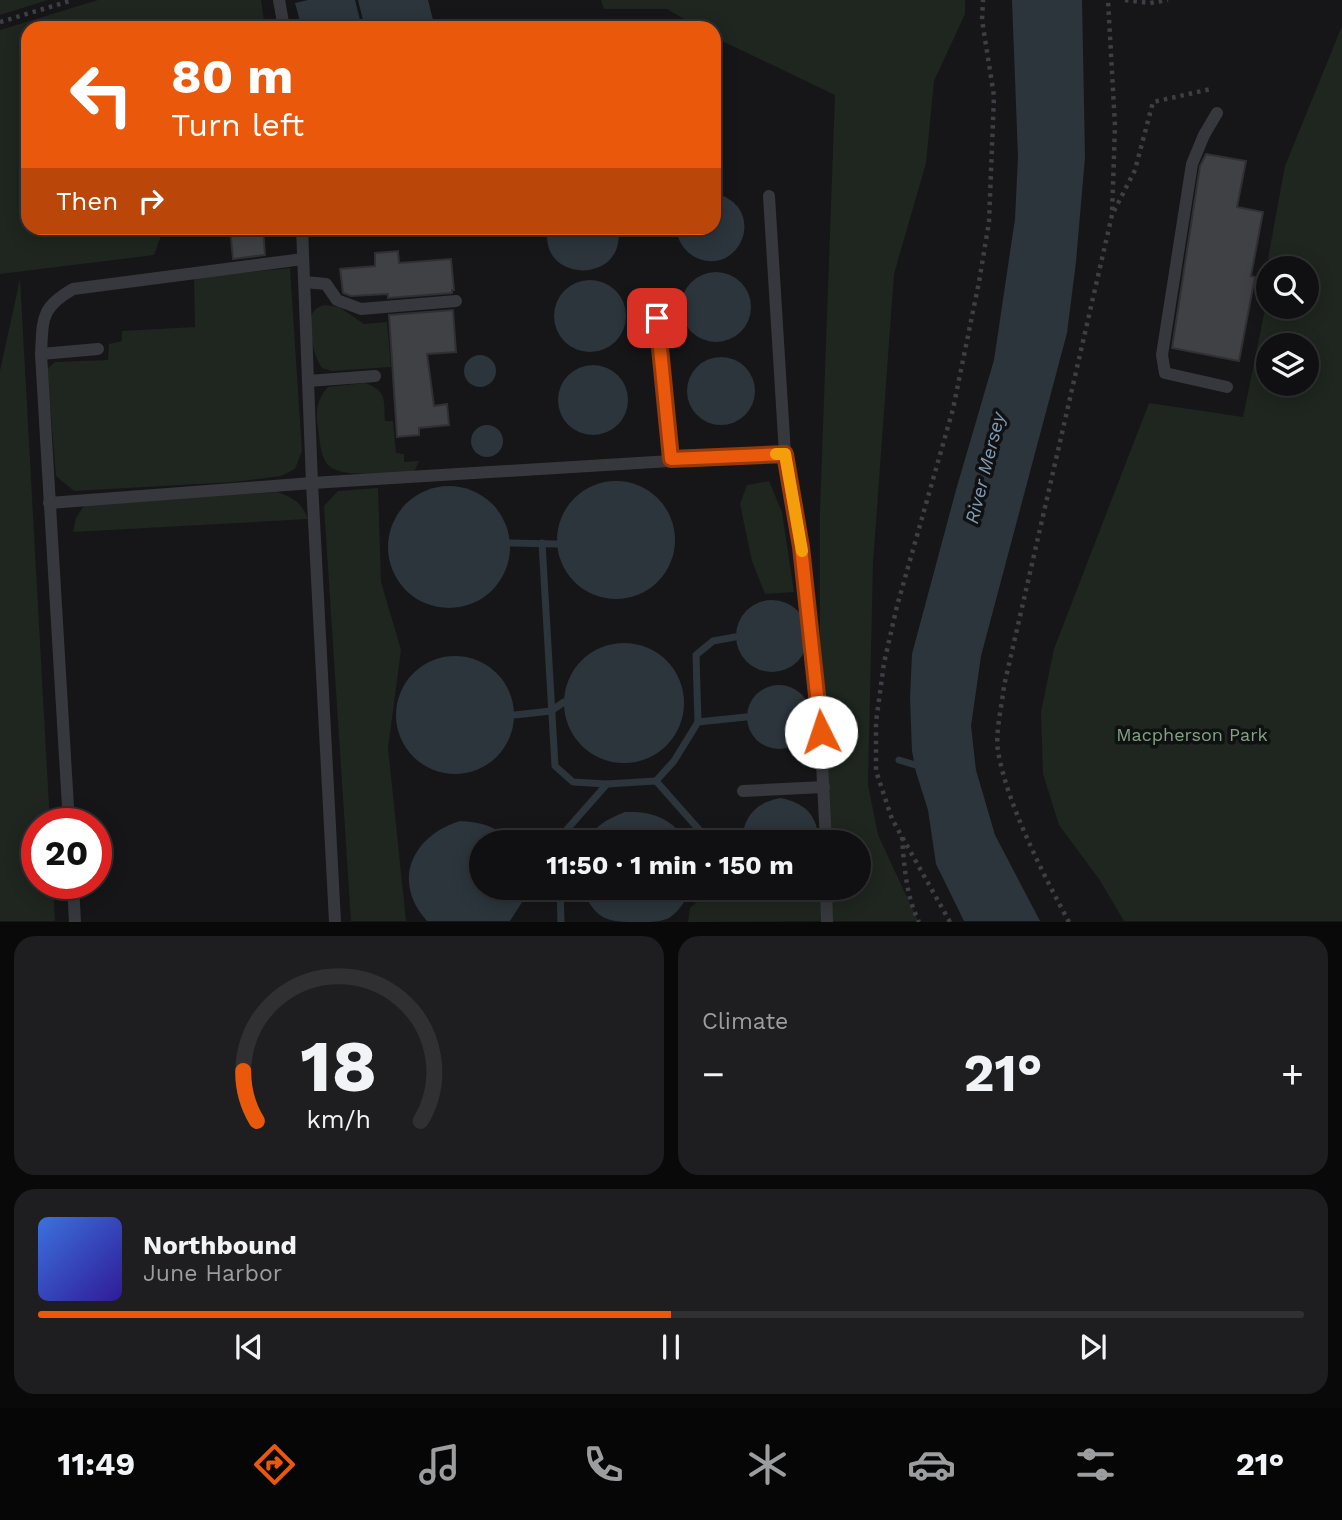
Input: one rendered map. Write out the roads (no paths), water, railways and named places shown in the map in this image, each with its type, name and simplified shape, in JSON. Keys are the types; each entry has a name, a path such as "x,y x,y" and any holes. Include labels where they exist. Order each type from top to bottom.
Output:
{"lane":[{"path":"279,0 283,21"},
{"path":"1217,113 1192,164 1162,355 1165,373 1227,387"},
{"path":"769,195 785,454 801,547 818,692 826,830"},
{"path":"302,235 335,922"},
{"path":"68,808 41,354 43,321 48,307 73,289 303,259"},
{"path":"305,282 327,284 337,300 361,309 456,301"},
{"path":"657,318 671,459"},
{"path":"41,354 98,349"},
{"path":"308,381 375,376"},
{"path":"49,503 671,459 785,454"},
{"path":"743,791 824,787"},
{"path":"74,899 75,922"},
{"path":"827,900 827,922"}],"water":[{"path":"308,0 355,0 360,21 300,21 295,3"},
{"path":"358,0 428,0 433,21 363,21"},
{"name":"River Mersey","path":"1012,0 1082,0 1085,157 1067,333 981,656 971,726 976,770 995,835 1040,921 964,921 936,864 928,810 916,772 912,751 910,698 912,654 994,360 1015,219 1018,157"},
{"path":"721,196 731,200 741,211 743,237 736,249 726,258 713,261 697,258 680,242 678,235 721,235"},
{"path":"548,235 618,235 617,247 609,260 597,268 582,270 568,267 556,259 548,246"},
{"path":"716,272 741,282 751,307 741,332 716,342 691,332 681,307 691,282"},
{"path":"590,280 610,286 620,296 626,316 620,336 610,346 590,352 570,346 560,336 554,316 560,296 570,286"},
{"path":"480,355 491,360 496,371 491,382 480,387 469,382 464,371 469,360"},
{"path":"728,357 749,372 755,384 753,404 745,415 728,425 714,425 697,415 689,404 687,384 697,367 708,359"},
{"path":"593,365 612,371 622,381 628,400 622,419 612,429 593,435 574,429 564,419 558,400 564,381 574,371"},
{"path":"487,425 498,430 503,441 498,452 487,457 476,452 471,441 476,430"},
{"path":"616,481 639,485 658,498 671,517 675,540 671,563 658,582 639,595 616,599 593,595 574,582 561,563 557,540 561,517 574,498 593,485"},
{"path":"449,486 472,490 492,504 506,524 510,547 506,570 492,590 472,604 449,608 426,604 406,590 392,570 388,547 392,524 406,504 426,490"},
{"path":"779,600 798,610 806,622 806,650 798,662 786,670 765,672 746,662 738,650 736,629 746,610 758,602"},
{"path":"624,643 647,648 666,661 679,680 684,703 679,726 666,745 647,758 624,763 601,758 582,745 569,726 564,703 569,680 582,661 601,648"},
{"path":"455,656 478,660 497,673 510,692 514,715 510,738 497,757 478,770 455,774 432,770 413,757 400,738 396,715 400,692 413,673 432,660"},
{"path":"773,685 785,685 802,694 809,705 809,729 802,740 785,749 773,749 761,744 752,735 747,723 747,711 752,699 761,690"},
{"path":"780,798 803,807 813,818 817,830 744,830 752,812 771,800"},
{"path":"625,812 644,813 668,822 678,830 595,830"},
{"path":"460,821 489,826 496,830 469,830 469,900 523,900 510,921 427,921 416,906 410,891 412,862 419,849 443,828"},
{"path":"588,900 685,900 673,915 659,921 612,920 604,918"}],"waterway":[{"path":"511,543 557,544"},
{"path":"542,543 555,766 573,782 607,784"},
{"path":"698,722 696,655 713,641 735,637"},
{"path":"515,715 551,711 564,702"},
{"path":"656,781 674,761 698,722 746,717"},
{"path":"899,760 922,767"},
{"path":"566,830 607,784 656,781 699,830"},
{"path":"560,900 561,922"}],"park label":[{"name":"Macpherson Park","path":"1192,734"}]}
